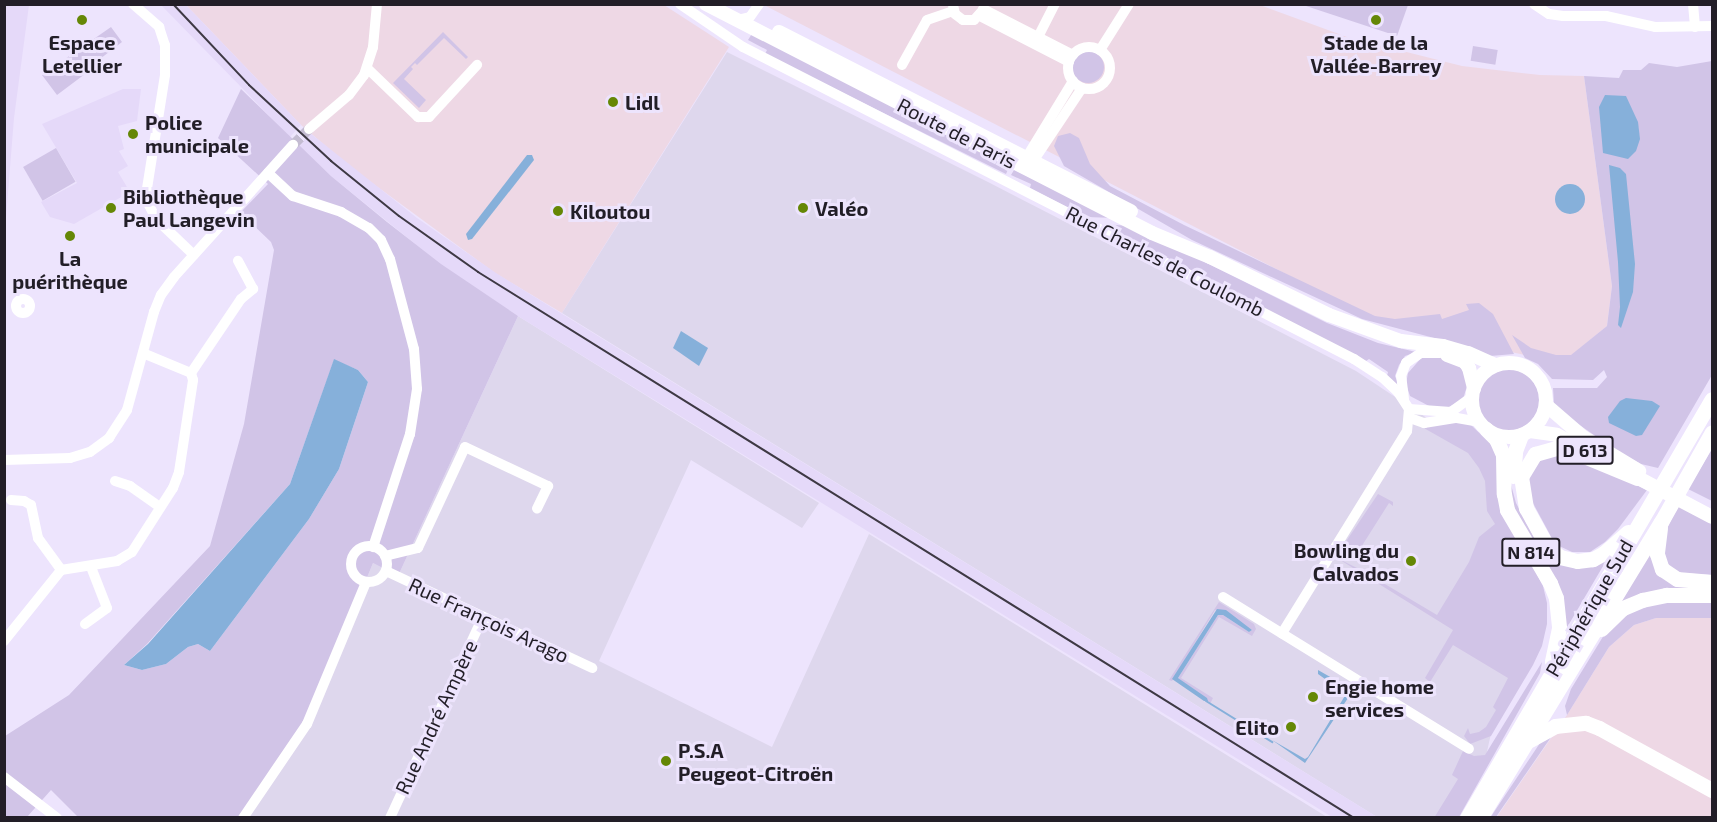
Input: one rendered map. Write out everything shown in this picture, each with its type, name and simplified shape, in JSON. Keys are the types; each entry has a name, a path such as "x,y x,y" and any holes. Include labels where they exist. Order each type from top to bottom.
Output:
{"highway":[{"name":"Périphérique Sud","path":"1467,818 1713,399"},
{"name":"N 814","path":"1482,425 1496,439 1503,455 1506,507 1550,583 1557,604 1559,628 1546,680"},
{"name":"Périphérique Sud","path":"1480,818 1661,522 1713,432"},
{"name":"N 814","path":"1525,433 1515,451 1514,477 1519,502 1526,508"},
{"name":"N 814","path":"1639,475 1572,451 1556,448 1542,450 1530,458 1523,470 1521,488 1526,508 1550,550 1560,557 1577,561 1593,559 1604,553 1639,522"},
{"path":"1661,522 1657,547 1662,569 1669,575 1686,581 1713,582"},
{"path":"1593,633 1605,627 1623,608 1642,600 1666,595 1713,595"},
{"path":"1527,741 1555,726 1586,723 1713,790"}],"main road":[{"name":"Route de Paris","path":"706,4 743,19 1027,163 1156,225 1210,257 1329,315 1372,333 1427,345 1443,346 1468,353 1495,365"},
{"name":"Route de Paris","path":"725,4 743,19"},
{"name":"Route de Paris","path":"1427,345 1440,353 1465,362 1472,377 1473,392"},
{"path":"1509,362 1523,365 1533,371 1543,384 1546,405 1543,415 1525,433 1506,437 1482,425 1473,410 1473,392 1480,376 1495,365 1509,362"},
{"name":"D 613","path":"1546,405 1583,437 1639,475"},
{"name":"D 613","path":"1525,433 1557,435 1710,511"}],"street":[{"path":"133,4 159,27 165,45 165,75 147,189 149,205 159,222 194,255"},
{"path":"309,129 349,95 367,68 375,37 377,4"},
{"name":"Rue Charles de Coulomb","path":"680,4 743,46 1354,359 1382,378 1408,409"},
{"path":"743,19 759,4"},
{"path":"1038,37 1055,4"},
{"path":"1100,50 1129,4"},
{"path":"1534,4 1556,15 1606,16 1655,27 1713,26"},
{"path":"1605,4 1606,16"},
{"path":"1693,4 1695,27"},
{"path":"902,65 927,20 953,8 963,20 970,21 982,10"},
{"path":"982,10 1038,37 1071,58"},
{"path":"982,10 1071,58"},
{"path":"1087,47 1100,50 1110,64 1107,79 1095,89 1077,85 1069,74 1071,58 1087,47"},
{"path":"367,68 418,117 429,117 477,65"},
{"path":"1027,163 1077,85"},
{"path":"4,460 70,458 90,452 105,442 125,416 154,312 161,296 194,255 293,145"},
{"path":"267,173 293,196 341,212 369,228 381,240 390,259 414,349 417,389 410,434 373,547"},
{"path":"4,641 60,570 91,567 117,561 132,552 173,488 178,472 193,380 191,373 241,299 253,290 238,261"},
{"path":"143,353 191,373"},
{"path":"1282,633 1404,436 1408,409 1401,376 1406,363 1420,353 1440,353"},
{"path":"1408,409 1451,412 1473,392"},
{"path":"1408,409 1435,423 1465,417 1482,425"},
{"path":"385,556 418,548 465,447 548,486 537,509"},
{"path":"115,481 130,486 160,507"},
{"path":"11,500 24,501 31,505 38,538 60,570"},
{"path":"373,547 385,556 386,571 378,580 366,582 357,577 352,563 359,550 373,547"},
{"path":"85,624 106,608 91,567"},
{"name":"Rue François Arago","path":"386,571 592,668"},
{"path":"243,818 308,724 366,582"},
{"path":"1223,597 1469,749"},
{"name":"Rue André Ampère","path":"390,818 483,617"},
{"path":"4,777 57,818"}],"shaded area":[{"path":"5,5 29,5 14,118 5,230"},
{"path":"161,5 186,5 301,125 290,137"},
{"path":"186,5 664,5 729,47 562,313 495,273 349,166 301,125"},
{"path":"764,5 1260,5 1347,37 1462,66 1540,75 1584,76 1612,286 1607,326 1572,355 1530,356 1383,324"},
{"name":"Stade de la Vallée-Barrey","path":"1303,5 1408,5 1397,36"},
{"path":"111,27 122,42 96,62 97,65 57,95 42,75"},
{"path":"443,32 468,57 466,59 444,38 417,65 415,63 411,67 413,69 404,79 426,100 419,108 393,83"},
{"path":"753,32 1009,167 1006,174 765,54 767,50 748,40"},
{"path":"1473,46 1498,50 1495,65 1471,61"},
{"path":"1088,51 1100,55 1104,67 1100,79 1088,83 1076,79 1072,67 1076,55"},
{"path":"727,52 988,182 1356,371 1478,452 1541,596 1492,729 1486,756 1457,817 1377,817 562,313"},
{"path":"1712,61 1712,375 1658,468 1641,464 1617,451 1568,417 1554,404 1553,388 1597,388 1607,377 1604,370 1593,380 1552,379 1538,364 1525,358 1512,335 1531,348 1556,355 1571,355 1607,326 1612,286 1584,76 1619,78 1623,70 1641,70 1649,63 1677,67"},
{"path":"123,89 141,89 137,121 118,126 124,149 119,151 128,166 118,172 130,192 74,224 50,217 41,202 77,183 42,124"},
{"path":"241,89 331,176 387,222 441,264 518,316 398,576 373,563 307,724 244,817 78,817 51,790 27,817 5,818 5,736 69,695 210,546 244,424 274,250 271,242 247,219 236,217 268,184 218,138","holes":["334,360 358,370 368,382 339,469 309,519 210,651 198,644 188,647 166,664 142,670 124,665 147,644 290,484"]},
{"path":"310,133 417,218 496,273 1377,817 1332,817 518,316 440,264 331,176 299,146"},
{"path":"1070,133 1079,138 1090,164 1110,186 1184,225 1375,316 1395,319 1440,314 1442,319 1469,310 1466,304 1479,303 1493,314 1514,354 1490,356 1457,344 1362,319 1192,240 1064,166 1054,146 1058,136"},
{"path":"56,148 76,182 43,201 23,167"},
{"path":"1014,170 1116,218 1086,217 1030,188 1031,184 1011,175"},
{"path":"1102,224 1131,226 1141,230 1327,323 1378,343 1416,352 1405,356 1399,365 1395,376 1399,386 1387,376 1388,372 1369,359 1366,361"},
{"path":"518,316 819,503 802,528 691,460 599,661 772,747 869,534 1327,817 244,818 307,724 373,563 398,576"},
{"path":"1423,356 1441,356 1462,368 1468,383 1463,399 1447,408 1431,407 1410,396 1406,384 1408,373"},
{"path":"1502,369 1514,369 1530,378 1537,388 1539,400 1537,412 1530,422 1514,431 1502,431 1491,426 1482,417 1477,406 1477,394 1482,383 1491,374"},
{"path":"1459,422 1471,425 1496,449 1507,517 1543,586 1547,603 1547,624 1542,646 1533,665 1491,736 1470,744 1464,736 1468,728 1470,734 1486,727 1496,710 1493,707 1508,678 1453,645 1430,682 1425,678 1453,630 1337,558 1437,615 1469,562 1479,537 1495,524 1487,511 1485,481 1468,453 1422,427"},
{"path":"1712,449 1712,501 1688,489"},
{"path":"1569,453 1647,490 1618,529 1590,552 1572,552 1555,544 1527,492 1527,471 1539,456"},
{"path":"1510,481 1516,503 1539,547 1606,561 1562,636 1562,626 1509,505"},
{"path":"1378,494 1393,502 1393,506 1389,503 1358,552 1363,555 1355,559 1342,550 1343,546"},
{"path":"1678,506 1712,524 1712,575 1680,573 1671,568 1665,560 1662,552 1665,533"},
{"path":"1650,553 1652,559 1709,586 1620,604"},
{"path":"1712,601 1712,618 1656,618 1634,625 1609,647 1567,715 1565,706 1571,689 1604,635 1622,614 1651,602"},
{"path":"1219,602 1254,624 1256,629 1252,636 1219,617 1181,678 1213,698 1210,704 1178,678 1218,615 1223,615 1249,632 1252,630 1215,610 1172,681 1169,680"},
{"path":"1656,618 1712,618 1712,817 1496,818 1567,715 1609,647 1634,625"},
{"path":"1542,662 1540,673 1459,817 1434,818 1458,779 1452,775 1463,751 1474,756 1485,755"},
{"path":"1556,730 1496,817 1490,818 1542,740"}],"water":[{"path":"1605,95 1626,96 1638,122 1640,139 1636,151 1628,159 1603,153 1599,107"},
{"path":"527,155 532,155 534,160 472,239 468,240 466,234"},
{"path":"1609,165 1620,168 1626,174 1635,264 1633,292 1621,328 1618,325 1620,307 1618,262"},
{"path":"1570,184 1580,189 1585,199 1580,209 1570,214 1560,209 1555,199 1560,189"},
{"path":"681,331 708,348 699,366 673,348"},
{"path":"334,359 358,370 368,382 339,469 309,519 210,651 198,644 188,647 166,664 142,670 124,665 148,644 290,484"},
{"path":"1626,398 1652,401 1660,406 1642,435 1636,436 1609,423 1608,417 1620,401"},
{"path":"1217,609 1226,610 1252,630 1249,632 1223,615 1218,615 1178,678 1207,698 1208,701 1204,701 1172,679"},
{"path":"1318,670 1346,686 1350,695 1305,763 1272,740 1305,759 1308,757 1346,694 1318,674"}],"waterway":[{"path":"1206,701 1272,742"}],"tunnel":[{"path":"293,145 309,129"}],"railway":[{"path":"173,4 249,85 331,161 399,216 478,272 1354,818"}],"place":[{"name":"Espace Letellier","path":"82,20"},
{"name":"Stade de la Vallée-Barrey","path":"1376,20"},
{"name":"Lidl","path":"613,102"},
{"name":"Police municipale","path":"133,134"},
{"name":"Bibliothèque Paul Langevin","path":"111,208"},
{"name":"Valéo","path":"803,208"},
{"name":"Kiloutou","path":"558,211"},
{"name":"La puérithèque","path":"70,236"},
{"name":"Bowling du Calvados","path":"1411,561"},
{"name":"Engie home services","path":"1313,697"},
{"name":"Elito","path":"1291,727"},
{"name":"P.S.A Peugeot-Citroën","path":"666,761"}]}
